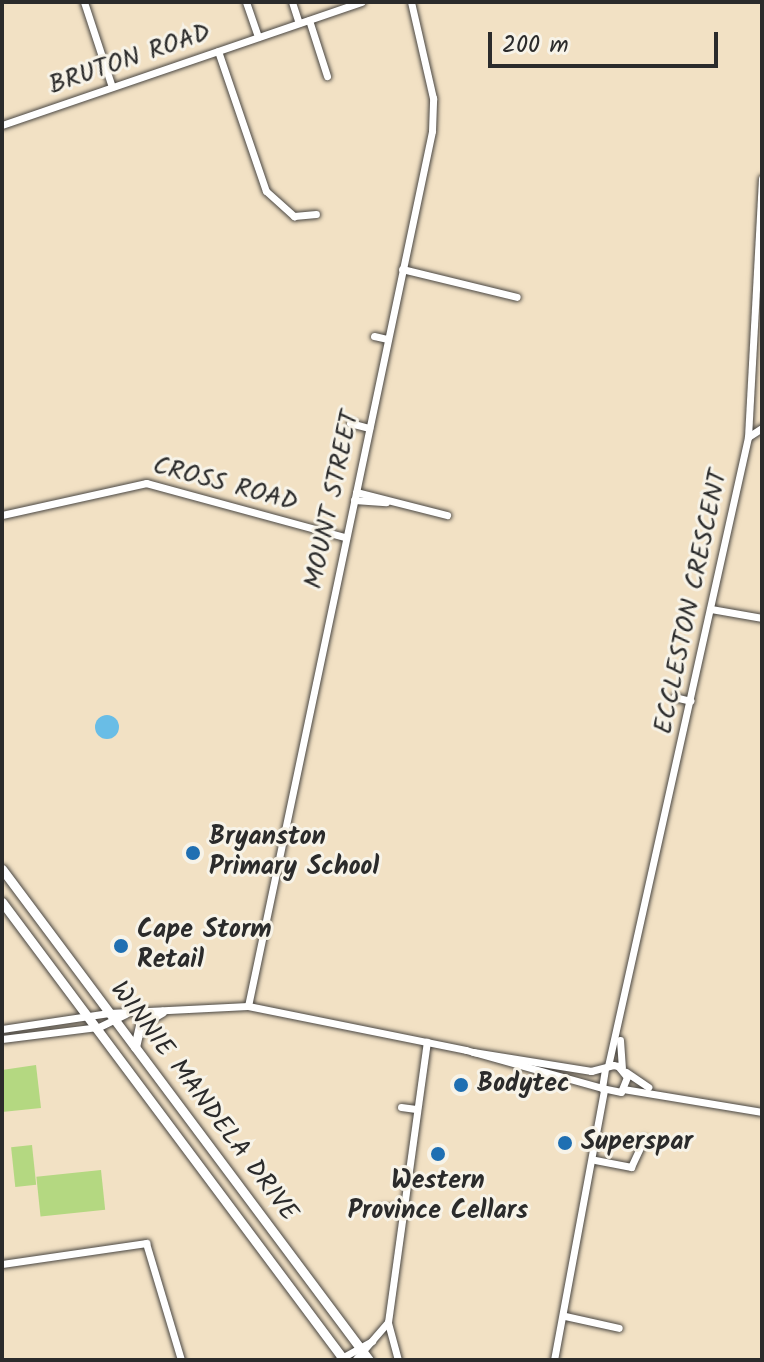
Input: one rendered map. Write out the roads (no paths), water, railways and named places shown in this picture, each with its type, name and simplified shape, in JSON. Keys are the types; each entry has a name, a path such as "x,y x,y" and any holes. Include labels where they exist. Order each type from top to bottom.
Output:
{"main road":[{"name":"WINNIE MANDELA DRIVE","path":"2,869 364,1353"},
{"name":"WINNIE MANDELA DRIVE","path":"4,903 91,1016 342,1359"},
{"path":"135,1049 140,1025 162,1012"}],"street":[{"path":"84,2 112,87"},
{"path":"246,2 258,37"},
{"path":"292,2 299,23"},
{"name":"BRUTON ROAD","path":"2,125 362,2"},
{"name":"MOUNT STREET","path":"248,1006 434,115 411,2"},
{"path":"309,20 327,76"},
{"path":"218,51 266,191 294,216 316,214"},
{"name":"ECCLESTON CRESCENT","path":"603,1089 606,1067 620,1030 748,437 762,178"},
{"path":"402,269 517,297"},
{"path":"374,336 387,339"},
{"path":"350,423 369,428"},
{"path":"748,437 762,428"},
{"name":"CROSS ROAD","path":"2,515 146,483 345,537"},
{"path":"355,496 447,515"},
{"path":"711,609 762,618"},
{"path":"674,697 691,701"},
{"path":"2,1029 109,1013 248,1006 473,1052 603,1089 654,1089 762,1112"},
{"path":"2,1039 99,1027 117,1023 126,1014"},
{"name":"ECCLESTON CRESCENT","path":"620,1030 623,1069 620,1091"},
{"path":"398,1360 388,1322 427,1042"},
{"path":"473,1052 623,1069 654,1089"},
{"path":"554,1360 605,1115 603,1089"},
{"path":"605,1115 620,1091"},
{"path":"401,1107 416,1109"},
{"path":"595,1160 631,1167 644,1139"},
{"path":"380,1208 403,1208"},
{"path":"2,1264 146,1243 181,1360"},
{"path":"565,1316 619,1328"},
{"path":"355,1360 388,1322"},
{"path":"342,1359 364,1353"}],"water":[{"path":"102,715 112,715 119,722 119,732 112,739 102,739 95,732 95,722"}],"place":[{"name":"Bryanston Primary School","path":"193,853"},
{"name":"Cape Storm Retail","path":"121,946"},
{"name":"Bodytec","path":"461,1085"},
{"name":"Superspar","path":"565,1143"},
{"name":"Western Province Cellars","path":"438,1154"}]}
